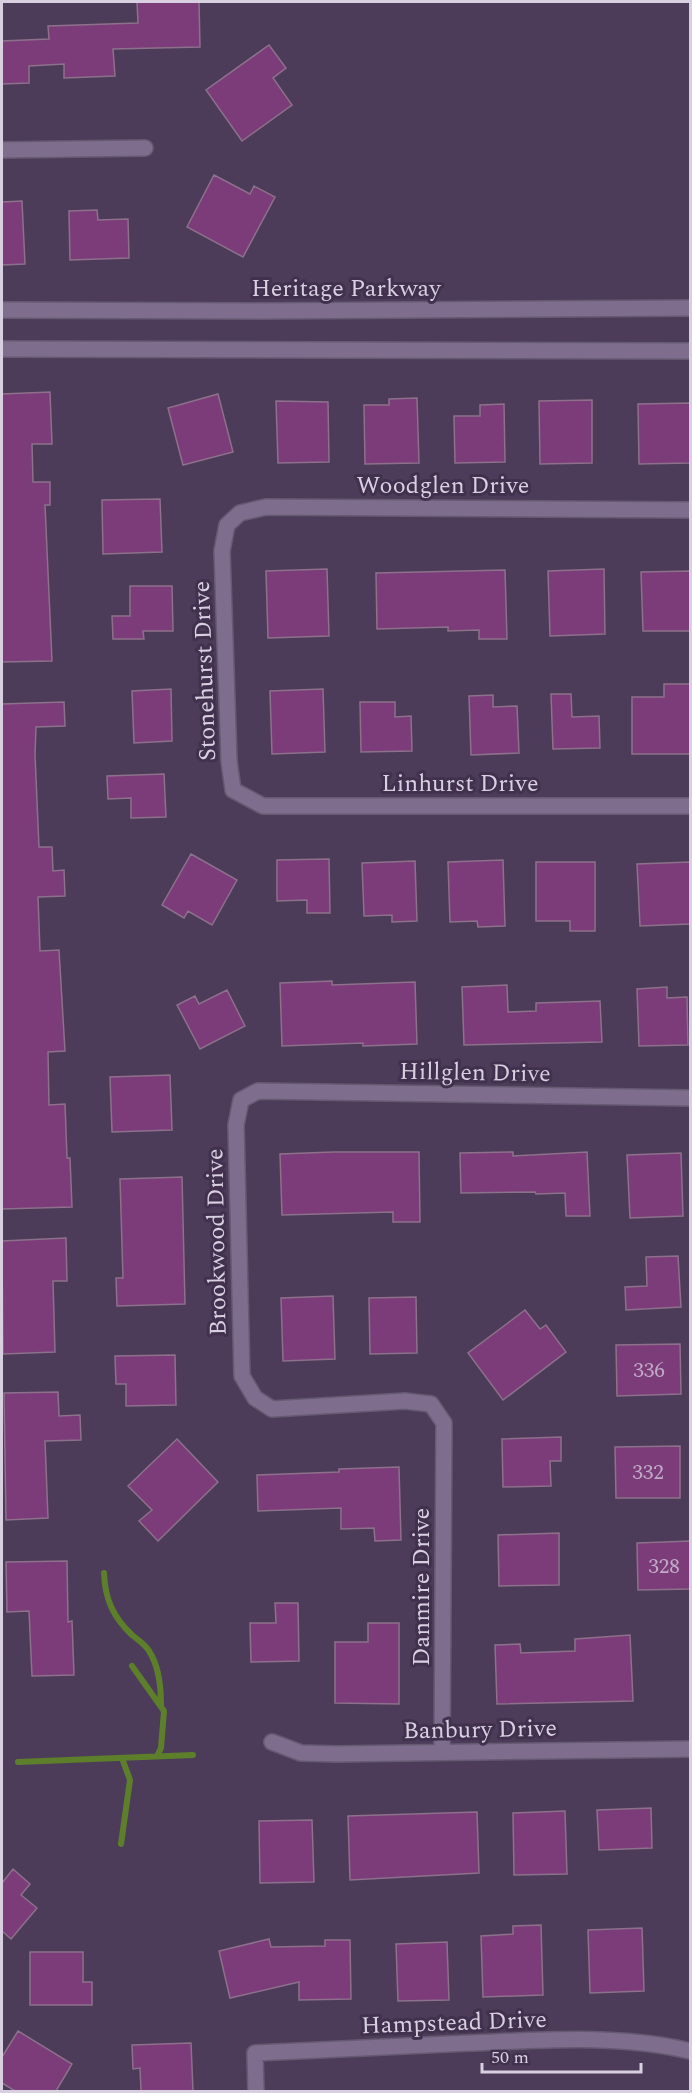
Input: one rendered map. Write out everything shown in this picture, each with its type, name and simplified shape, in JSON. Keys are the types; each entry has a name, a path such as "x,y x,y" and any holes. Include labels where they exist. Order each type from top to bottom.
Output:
{"street":[{"path":"2,150 145,148"},
{"name":"Heritage Parkway","path":"2,310 690,308"},
{"path":"2,349 690,351"},
{"name":"Woodglen Drive","path":"222,551 227,525 240,513 266,507 690,510"},
{"name":"Stonehurst Drive","path":"222,551 229,761 233,790"},
{"name":"Linhurst Drive","path":"233,790 263,806 690,806"},
{"name":"Hillglen Drive","path":"258,1091 690,1098"},
{"name":"Brookwood Drive","path":"258,1091 241,1100 236,1125 242,1376 255,1398 272,1409 405,1401 430,1404 444,1423"},
{"name":"Danmire Drive","path":"442,1751 444,1423"},
{"name":"Banbury Drive","path":"272,1742 301,1753 338,1754 690,1749"},
{"name":"Hampstead Drive","path":"256,2091 255,2053 520,2041 599,2040 671,2046 690,2051"}],"building":[{"path":"137,2 199,2 200,47 113,49 115,76 64,78 64,64 29,66 29,83 2,84 2,41 49,39 48,26 138,23"},
{"path":"269,45 286,68 273,78 292,105 242,141 206,90"},
{"path":"214,175 250,194 254,186 275,197 243,257 187,227"},
{"path":"22,201 25,264 2,265 2,202"},
{"path":"97,210 98,220 128,219 129,258 70,260 69,211"},
{"path":"50,392 52,444 32,444 33,482 50,482 50,505 45,505 52,661 2,662 2,394"},
{"path":"218,394 233,452 183,465 168,408"},
{"path":"417,398 419,463 365,464 364,405 389,405 389,399"},
{"path":"592,400 592,463 540,464 539,401"},
{"path":"276,401 328,402 329,462 278,463"},
{"path":"690,403 690,463 639,464 638,404"},
{"path":"504,404 505,462 455,463 454,416 480,416 480,405"},
{"path":"160,499 162,552 103,554 102,500"},
{"path":"327,569 329,636 268,638 266,571"},
{"path":"604,569 605,634 550,636 548,571"},
{"path":"505,570 507,639 479,639 479,630 448,631 448,627 377,629 376,573"},
{"path":"690,571 690,631 643,631 641,572"},
{"path":"130,586 172,586 173,631 143,631 144,639 113,639 112,616 130,616"},
{"path":"664,684 690,684 690,754 632,754 632,697 664,697"},
{"path":"171,689 172,741 134,743 132,691"},
{"path":"323,689 325,752 272,754 270,691"},
{"path":"551,694 571,694 572,717 599,716 600,748 553,749"},
{"path":"493,695 493,707 517,706 519,753 471,755 469,696"},
{"path":"64,702 65,726 36,727 35,755 39,847 52,847 53,871 64,870 65,896 38,897 40,951 59,950 65,1051 48,1052 49,1105 65,1104 72,1207 2,1209 2,704"},
{"path":"360,702 395,702 395,717 411,716 412,751 361,752"},
{"path":"164,774 166,817 131,818 131,798 108,799 107,776"},
{"path":"191,854 237,880 212,925 188,911 184,918 162,905"},
{"path":"329,859 330,913 307,913 307,900 277,901 277,860"},
{"path":"503,860 505,926 478,927 477,921 450,922 448,862"},
{"path":"415,861 417,921 392,922 392,915 364,916 362,863"},
{"path":"536,862 595,862 595,931 570,931 570,921 536,921"},
{"path":"690,862 690,924 640,926 637,864"},
{"path":"332,981 332,985 415,982 417,1044 282,1046 280,983"},
{"path":"507,985 508,1012 536,1011 536,1003 600,1001 602,1042 464,1045 462,987"},
{"path":"667,987 667,998 687,997 688,1045 639,1046 637,989"},
{"path":"227,990 245,1026 200,1049 177,1005 195,996 199,1004"},
{"path":"170,1075 172,1130 112,1132 110,1077"},
{"path":"419,1152 420,1222 393,1222 393,1212 282,1215 280,1154"},
{"path":"513,1152 513,1156 587,1152 590,1216 566,1216 565,1193 461,1193 460,1153"},
{"path":"681,1153 683,1216 630,1218 627,1155"},
{"path":"182,1177 185,1304 117,1306 116,1278 123,1278 120,1179"},
{"path":"66,1238 67,1281 53,1281 55,1352 3,1354 2,1241"},
{"path":"678,1256 681,1307 626,1310 625,1287 647,1286 646,1257"},
{"path":"333,1296 335,1359 283,1361 281,1298"},
{"path":"416,1297 417,1353 370,1354 369,1298"},
{"path":"525,1310 540,1329 546,1325 566,1352 503,1400 468,1353"},
{"path":"680,1344 681,1394 617,1396 616,1345"},
{"path":"175,1355 176,1405 126,1406 126,1384 116,1384 115,1356"},
{"path":"58,1392 59,1416 80,1415 81,1440 45,1441 48,1518 6,1520 4,1393"},
{"path":"561,1437 561,1461 550,1461 551,1486 503,1487 502,1439"},
{"path":"177,1439 218,1482 158,1541 139,1521 152,1510 128,1486"},
{"path":"680,1446 680,1498 616,1498 615,1447"},
{"path":"399,1467 401,1540 375,1541 374,1528 341,1529 341,1508 258,1511 257,1475"},
{"path":"559,1533 559,1585 499,1586 498,1535"},
{"path":"690,1541 690,1589 638,1590 637,1543"},
{"path":"67,1561 68,1622 72,1621 74,1675 32,1676 29,1611 7,1612 6,1562"},
{"path":"275,1603 298,1603 299,1661 251,1662 250,1623 276,1623"},
{"path":"368,1623 399,1623 399,1704 335,1703 335,1642 368,1642"},
{"path":"630,1635 633,1701 497,1704 495,1645 520,1644 521,1653 575,1651 575,1639"},
{"path":"651,1808 652,1848 599,1850 597,1810"},
{"path":"565,1811 567,1874 514,1875 513,1813"},
{"path":"477,1812 479,1873 350,1880 348,1816"},
{"path":"312,1820 314,1882 260,1883 259,1821"},
{"path":"13,1869 30,1884 21,1895 37,1908 11,1939 2,1931 2,1883"},
{"path":"541,1925 543,1995 483,1997 481,1936 513,1934 513,1926"},
{"path":"642,1928 644,1991 590,1993 588,1930"},
{"path":"269,1939 271,1947 325,1946 325,1940 350,1940 351,1999 299,2000 299,1982 230,1998 219,1951"},
{"path":"447,1942 449,2000 398,2001 396,1944"},
{"path":"30,1952 83,1952 83,1982 92,1982 92,2005 30,2005"},
{"path":"18,2031 72,2064 56,2091 15,2091 2,2083 2,2057"},
{"path":"191,2043 193,2091 141,2091 140,2068 133,2069 132,2045"}],"waterway":[{"path":"104,1573 111,1607 125,1628 146,1646 155,1663 159,1677 161,1705"},
{"path":"132,1666 164,1711 161,1748 157,1756"},
{"path":"18,1762 193,1755"},
{"path":"121,1844 130,1780 122,1758"}]}
